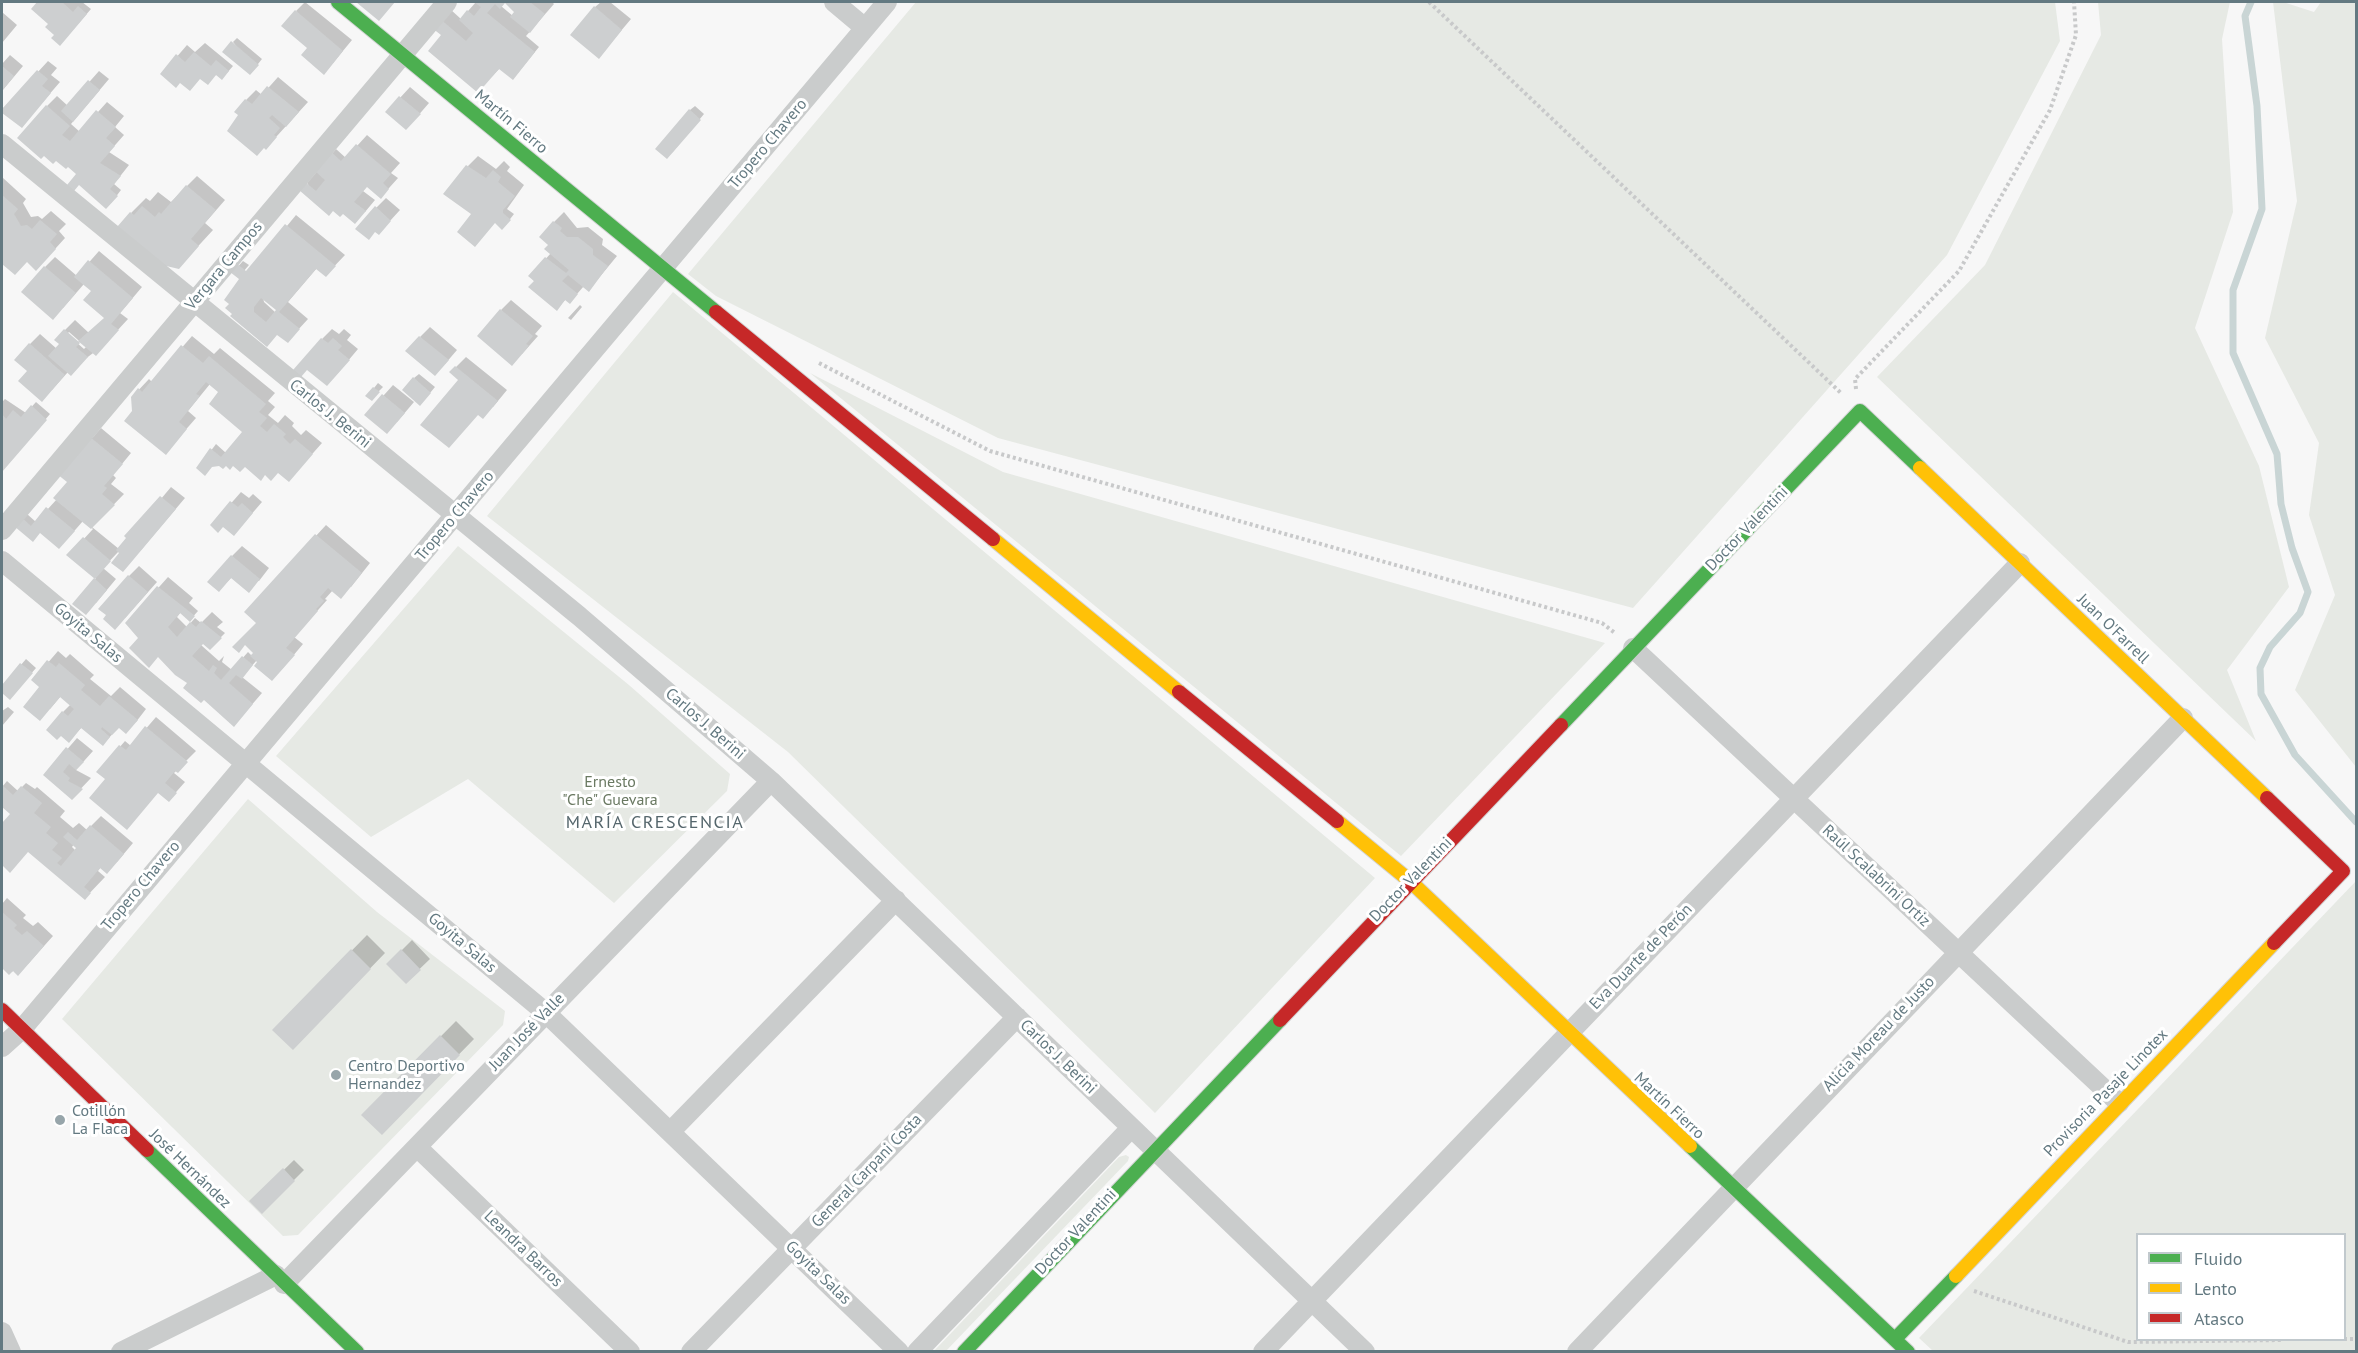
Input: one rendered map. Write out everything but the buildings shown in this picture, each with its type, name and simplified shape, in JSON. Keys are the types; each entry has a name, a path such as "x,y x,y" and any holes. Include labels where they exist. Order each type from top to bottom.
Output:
{"street":[{"name":"Martín Fierro","path":"338,2 1410,881 1568,1033 1908,1352"},
{"name":"Vergara Campos","path":"2,530 447,2"},
{"path":"834,2 865,28"},
{"name":"Tropero Chavero","path":"2,1047 22,1029 244,762 455,516 887,2"},
{"name":"Carlos J. Berini","path":"2,144 579,616 771,781 1365,1352"},
{"name":"Juan O'Farrell","path":"1860,411 2343,871"},
{"name":"Doctor Valentini","path":"964,1352 1860,411"},
{"name":"Goyita Salas","path":"2,561 545,1012 899,1352"},
{"name":"Eva Duarte de Perón","path":"1263,1352 2020,563"},
{"name":"Raúl Scalabrini Ortiz","path":"1633,648 2119,1103"},
{"name":"Alicia Moreau de Justo","path":"1577,1352 2183,718"},
{"name":"Juan José Valle","path":"121,1352 280,1279 417,1147 545,1012 771,781"},
{"name":"Provisoria Pasaje Linotex","path":"1895,1339 2343,871"},
{"path":"671,1131 896,900"},
{"name":"José Hernández","path":"2,1010 357,1352"},
{"name":"General Carpani Costa","path":"691,1352 1017,1017"},
{"name":"Doctor Valentini","path":"917,1352 1131,1128"},
{"name":"Leandra Barros","path":"417,1147 630,1352"},
{"path":"2,1332 11,1352"}],"path":[{"path":"1429,2 1860,411"},
{"path":"1860,411 1855,379 1959,271 2050,110 2076,35 2074,2"},
{"path":"812,359 990,451 1602,623 1633,648"},
{"path":"1948,1282 2128,1342 2206,1341"}],"green space":[{"path":"916,2 2055,2 2060,41 1947,255 1633,608 998,438 716,296 688,274"},
{"path":"2098,2 2230,2 2222,39 2233,212 2195,328 2259,466 2289,587 2227,670 2256,741 1877,377 1985,265 2101,35"},
{"path":"2273,2 2283,2 2314,12 2321,2 2356,2 2356,767 2295,690 2335,595 2309,515 2319,443 2265,338 2297,201"},
{"path":"673,292 1375,878 1155,1113 788,752 487,516"},
{"path":"810,373 1003,472 1605,643 1401,856"},
{"name":"Ernesto \"Che\" Guevara","path":"458,546 629,685 730,774 727,791 614,903 468,779 371,837 276,756"},
{"path":"248,799 377,912 505,1011 503,1025 298,1235 283,1236 62,1019"},
{"path":"2356,881 2356,1351 1933,1351 1919,1338"},
{"path":"1126,1155 1129,1157 1128,1161 946,1351 933,1352 1119,1157"}],"waterway":[{"path":"2251,2 2245,16 2257,106 2262,209 2233,290 2233,353 2277,454 2281,504 2292,548 2308,592 2300,613 2270,647 2260,668 2261,694 2295,755 2356,822"}],"traffic: fast":[{"path":"338,2 716,312"},
{"path":"1561,725 1860,411 1920,468"},
{"path":"964,1352 1280,1020"},
{"path":"1690,1146 1908,1352"},
{"path":"147,1150 357,1352"},
{"path":"1895,1339 1956,1276"}],"traffic: slow":[{"path":"1920,468 2267,798"},
{"path":"993,539 1179,692"},
{"path":"1337,821 1410,881 1690,1146"},
{"path":"1956,1276 2274,943"}],"traffic: jam":[{"path":"716,312 993,539"},
{"path":"1179,692 1337,821"},
{"path":"1280,1020 1561,725"},
{"path":"2267,798 2343,871 2274,943"},
{"path":"2,1010 147,1150"}],"place":[{"name":"Centro Deportivo Hernandez","path":"336,1075"},
{"name":"Cotillón La Flaca","path":"60,1120"}],"district":[{"name":"MARÍA CRESCENCIA","path":"655,823"}]}
